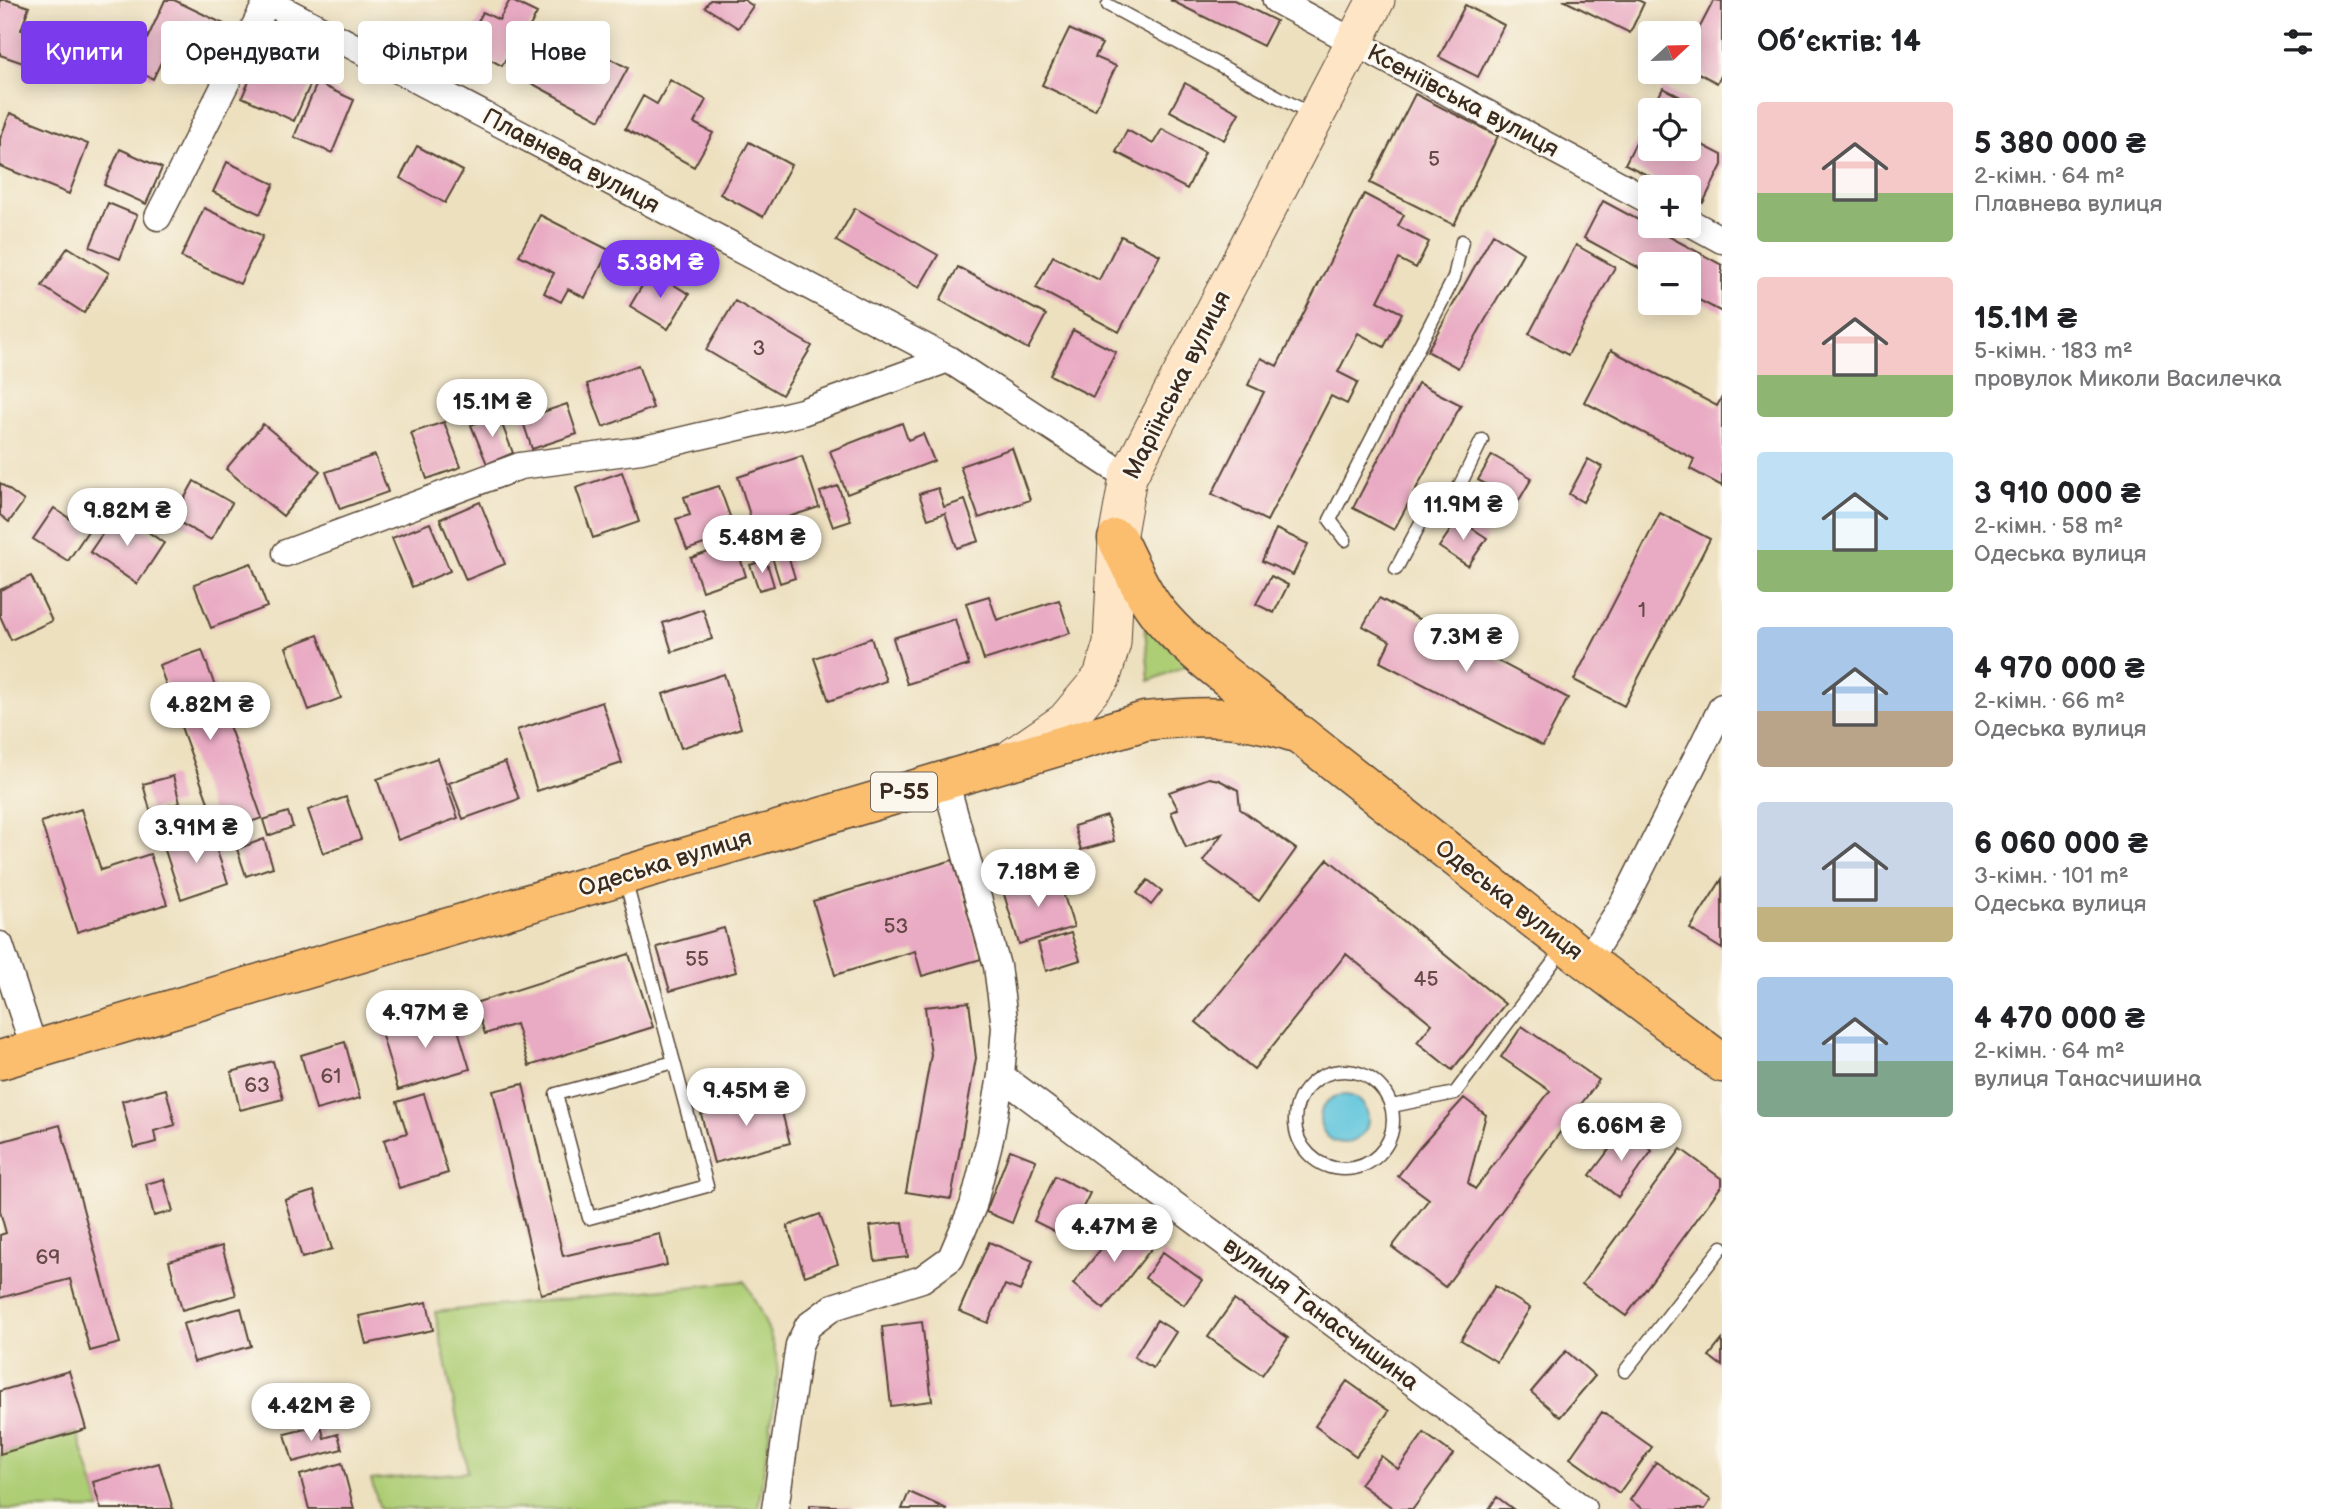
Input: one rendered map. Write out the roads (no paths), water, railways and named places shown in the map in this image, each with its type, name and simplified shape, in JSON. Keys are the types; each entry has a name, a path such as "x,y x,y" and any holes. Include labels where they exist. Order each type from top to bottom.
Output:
{"main road":[{"name":"Маріїнська вулиця","path":"1007,761 1065,721 1102,677 1112,643 1117,539 1128,477 1376,0"},
{"name":"Одеська вулиця","path":"1117,539 1138,581 1161,617 1211,665 1577,953 1722,1063"},
{"name":"Одеська вулиця","path":"17,1056 1145,721 1231,717 1264,722 1299,734"}],"street":[{"path":"158,217 267,0"},
{"name":"Плавнева вулиця","path":"267,0 948,359 1128,477"},
{"name":"Ксеніївська вулиця","path":"1276,0 1638,195"},
{"path":"1701,229 1722,240"},
{"path":"286,553 520,466 641,450 802,412 948,359"},
{"path":"1577,953 1622,906 1722,707"},
{"path":"775,1509 799,1345 808,1326 832,1307 922,1279 951,1258 973,1206 991,1135 1001,1076 1005,1027 997,966 945,780"},
{"name":"Одеська вулиця","path":"0,944 17,1056"},
{"name":"вулиця Танасчишина","path":"1001,1076 1583,1509"}],"lane":[{"path":"1108,5 1315,117"},
{"path":"1345,540 1330,520 1454,278 1462,241"},
{"path":"1396,569 1433,500 1457,491 1482,440"},
{"path":"624,875 674,1062 707,1186 589,1218 556,1094 674,1062"},
{"path":"1392,1106 1455,1093 1577,953"},
{"path":"1342,1070 1358,1072 1373,1080 1384,1091 1392,1106 1390,1138 1382,1152 1370,1162 1355,1168 1339,1169 1317,1160 1301,1143 1296,1128 1296,1112 1301,1096 1311,1083 1325,1074 1342,1070"},
{"path":"1625,1371 1722,1247"}],"water":[{"path":"1344,1095 1361,1102 1368,1119 1361,1136 1344,1143 1327,1136 1320,1119 1327,1102"}]}
